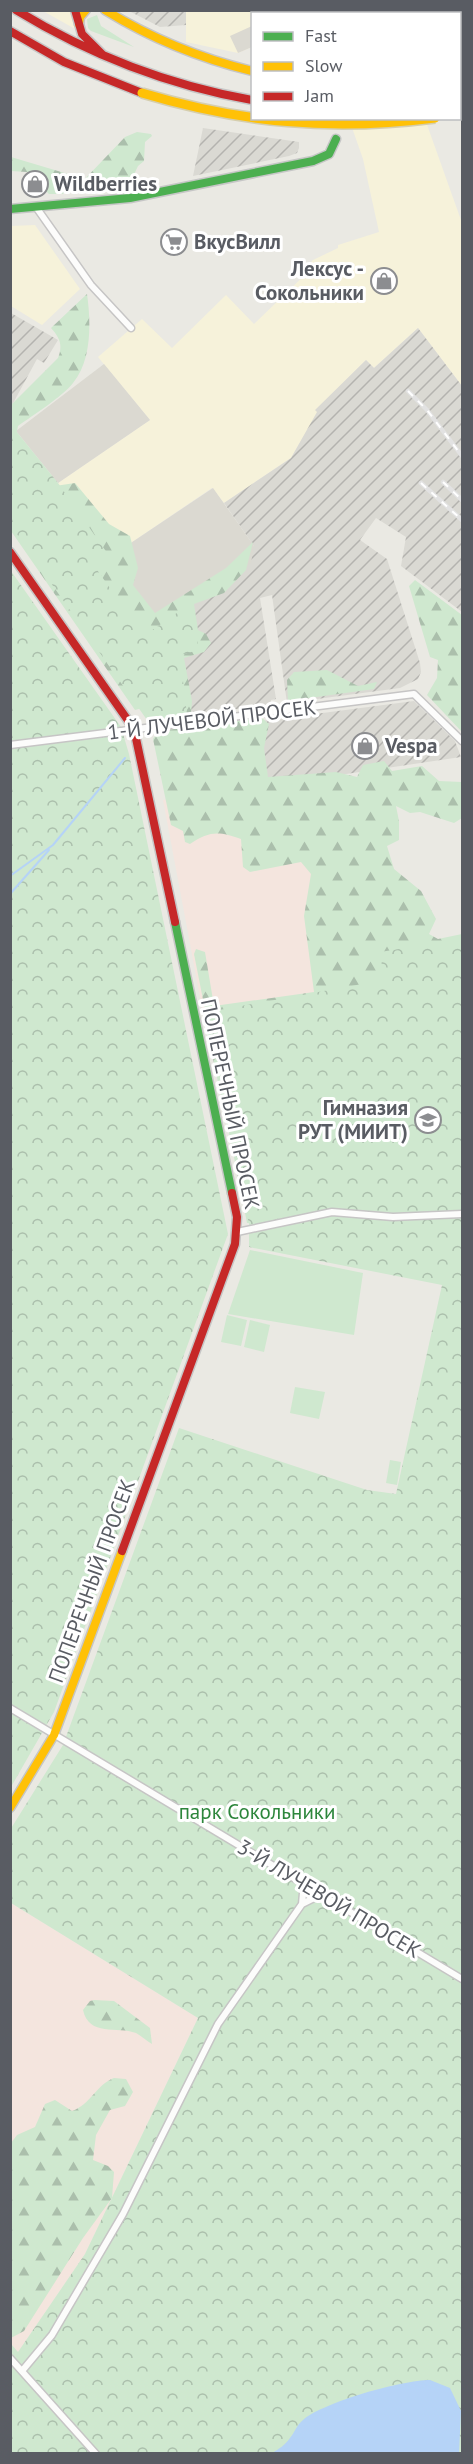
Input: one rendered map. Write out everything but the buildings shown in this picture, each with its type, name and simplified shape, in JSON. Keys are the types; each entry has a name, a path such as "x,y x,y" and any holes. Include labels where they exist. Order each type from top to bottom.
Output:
{"street":[{"path":"16,10 56,35 148,75 194,89 251,100"},
{"path":"75,10 79,24 89,42 107,59"},
{"path":"79,24 80,17 86,10"},
{"path":"105,10 137,31 176,50 251,71"},
{"path":"10,31 64,62 100,78 142,93 214,113 251,118"},
{"path":"262,120 290,124 356,126 415,120"},
{"path":"10,209 130,198 313,161 326,157 332,151 336,139"},
{"path":"36,207 91,285 131,328"},
{"name":"ПОПЕРЕЧНЫЙ ПРОСЕК","path":"10,552 134,729 237,1217 237,1232 176,1407 54,1736 10,1808"},
{"name":"1-Й ЛУЧЕВОЙ ПРОСЕК","path":"10,745 414,694 462,741"},
{"path":"237,1232 332,1212 393,1217 462,1214"},
{"name":"3-Й ЛУЧЕВОЙ ПРОСЕК","path":"10,1708 462,1979"},
{"path":"302,1904 303,1893 307,1886"},
{"path":"22,2371 52,2336 123,2214 218,2024 302,1904 312,1899 317,1891"},
{"path":"10,2358 96,2454"}],"shaded area":[{"path":"384,10 385,12 251,12 251,47 238,53 186,42 186,11"},
{"path":"43,11 71,11 77,30"},
{"path":"129,11 186,11 186,25 160,27"},
{"path":"251,26 251,47 238,53 230,36"},
{"path":"349,120 425,120 462,223 462,386 418,328 374,368 366,360 316,410 318,412 291,458 224,503 212,488 110,557 58,483 150,420 98,357 142,319 172,348 226,295 254,324 311,269 310,263 313,260 338,248 338,245 379,232 363,159"},
{"path":"203,128 299,142 299,148 297,153 289,156 193,176"},
{"path":"35,225 80,289 42,325 11,306 11,226"},
{"path":"11,313 58,340 44,363 37,359 11,407"},
{"path":"418,328 462,386 462,612 401,566 406,537 376,518 360,540 387,559 420,663 421,672 418,679 400,688 287,703 272,595 260,598 276,699 271,700 271,705 187,715 180,655 191,603 254,546 224,503 291,458 317,412 315,410 366,360 374,368"},
{"path":"104,364 150,420 58,483 16,431"},
{"path":"213,488 254,546 251,563 151,631 95,567"},
{"path":"414,701 455,741 461,757 265,786 254,722"},
{"path":"347,775 385,980 203,1013 163,800"},
{"path":"11,1903 198,2018 85,2254 18,2352 11,2344"}],"green space":[{"path":"97,15 101,26 134,47 91,31 88,28 87,19"},
{"path":"137,132 152,136 145,142 144,161 138,166 129,185 85,190 82,182 125,137"},
{"path":"11,157 71,176 63,194 49,194 46,191 46,179 42,173 11,171"},
{"path":"87,294 89,340 79,374 62,394 18,426 16,436 55,486 75,483 109,524 130,536 138,568 133,585 155,613 226,568 253,542 246,570 224,593 194,604 198,630 206,634 211,643 204,652 184,658 192,701 191,713 173,716 162,715 146,707 135,710 11,531 10,406 58,358 60,342 51,328"},
{"path":"10,428 16,431 58,483 110,557 95,567 139,629 151,631 191,603 199,650 180,655 187,715 147,720 11,526"},
{"path":"11,571 121,727 129,754 228,1234 54,1712 11,1787"},
{"path":"415,580 462,615 462,732 427,695 437,678 438,660 430,657 409,586"},
{"path":"327,670 358,686 377,682 374,689 288,701 287,680 294,672"},
{"path":"262,718 269,724 264,748 268,777 336,772 357,777 363,765 384,761 392,771 422,766 439,781 462,782 462,818 454,823 420,812 410,813 396,806 399,840 387,846 394,869 421,891 436,919 429,934 438,939 462,934 462,1096 247,1223 194,954 196,949 205,952 214,1006 314,992 304,916 311,874 301,862 250,872 243,867 241,839 226,835 214,834 190,844 185,842 183,831 171,825 153,739 158,731"},
{"name":"парк Сокольники","path":"462,939 462,2453 11,2453 11,2344 18,2352 85,2254 198,2018 11,1903 10,1830 63,1745 179,1428 367,1490 396,1494 442,1285 249,1247 249,1224 203,1013 384,980 380,952"},
{"path":"250,1250 363,1273 354,1335 228,1314"},
{"path":"227,1315 247,1320 241,1346 221,1342"},
{"path":"250,1320 270,1325 264,1352 244,1347"},
{"path":"295,1387 325,1392 319,1419 290,1413"},
{"path":"390,1460 401,1462 397,1485 386,1483"},
{"path":"90,2001 114,2001 150,2028 152,2044 136,2033 105,2029 91,2024 83,2010"},
{"path":"114,2078 126,2079 133,2092 125,2106 110,2110 96,2135 93,2160 108,2166 114,2172 112,2198 83,2238 24,2331 11,2338 11,2143 17,2135 35,2127 45,2104 55,2100 72,2111 84,2104 103,2085"}],"water":[{"path":"430,2380 450,2388 461,2411 459,2453 272,2453 286,2443 303,2420 328,2406 383,2388"}],"waterway":[{"path":"10,876 53,845 125,758"},
{"path":"10,894 49,850"}],"railway":[{"path":"408,391 427,410 462,456"},
{"path":"443,482 462,500"},
{"path":"421,483 462,520"}],"traffic: fast":[{"path":"10,209 130,198 313,161 329,154 336,139"},
{"path":"175,922 232,1193"}],"traffic: slow":[{"path":"79,24 80,17 86,10"},
{"path":"105,10 176,47 251,71"},
{"path":"142,93 251,118"},
{"path":"269,120 323,124 416,120"},
{"path":"10,1808 54,1735 122,1551"}],"traffic: jam":[{"path":"16,10 72,41 130,66 190,86 251,100"},
{"path":"75,10 82,34 103,55"},
{"path":"10,31 64,62 142,93"},
{"path":"10,552 134,729 175,922"},
{"path":"122,1551 235,1244 237,1217 232,1193"}],"place":[{"name":"Wildberries","path":"35,184"},
{"name":"ВкусВилл","path":"174,242"},
{"name":"Лексус - Сокольники","path":"384,281"},
{"name":"Vespa","path":"365,746"},
{"name":"Гимназия РУТ (МИИТ)","path":"428,1120"}]}
